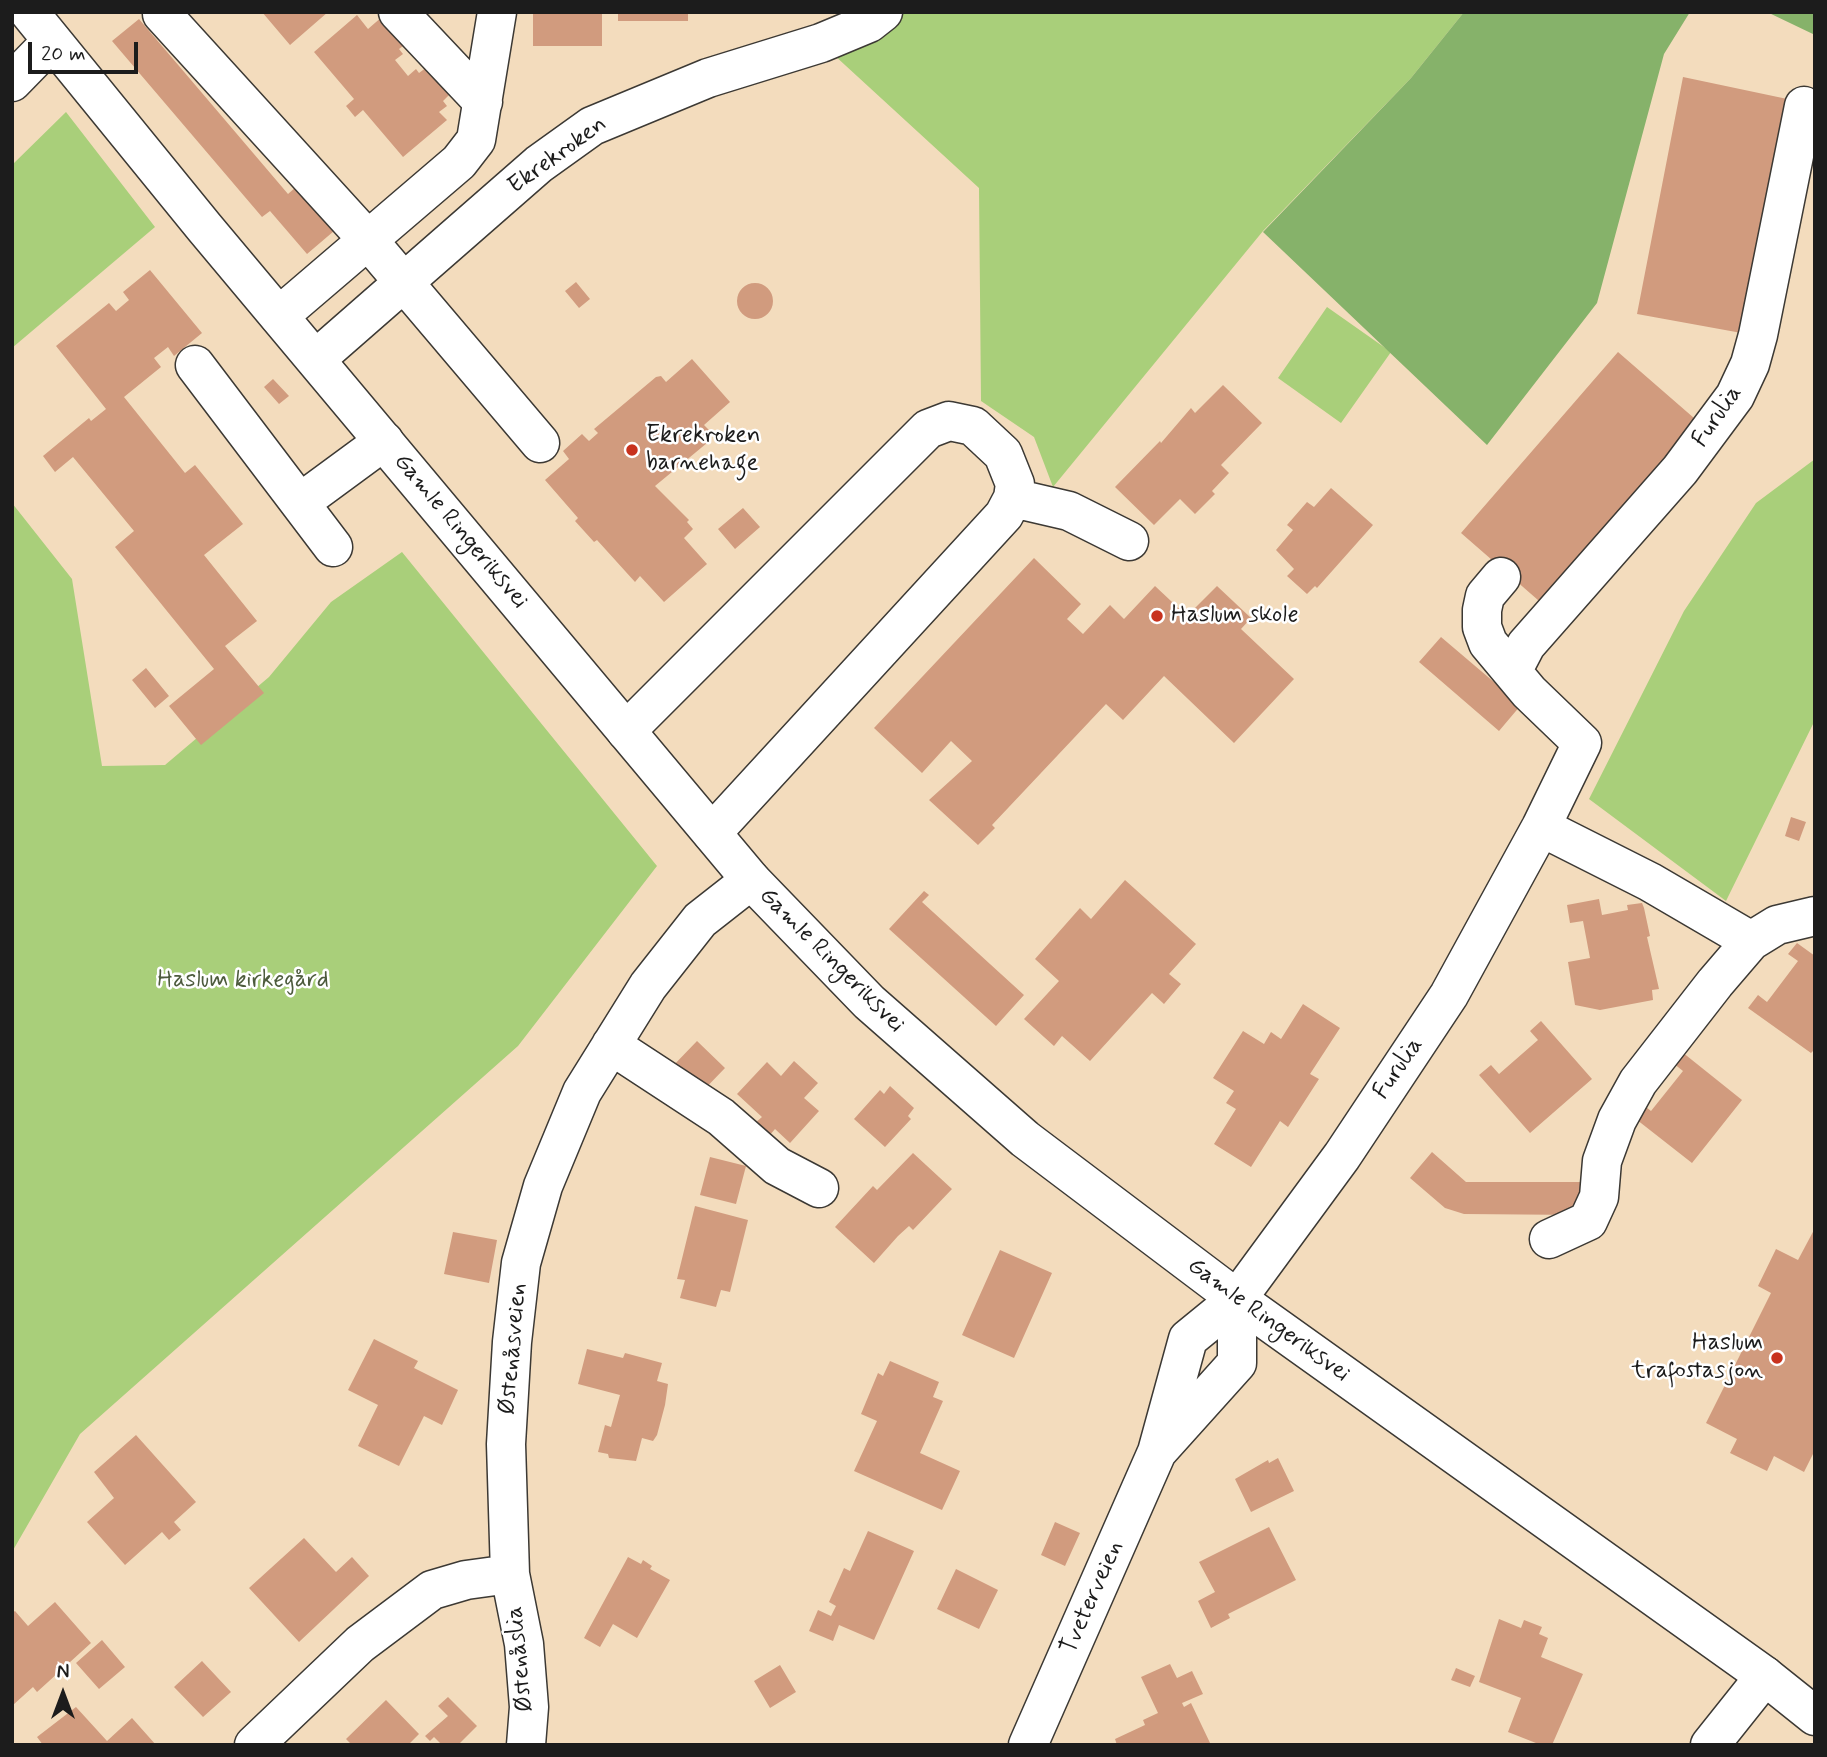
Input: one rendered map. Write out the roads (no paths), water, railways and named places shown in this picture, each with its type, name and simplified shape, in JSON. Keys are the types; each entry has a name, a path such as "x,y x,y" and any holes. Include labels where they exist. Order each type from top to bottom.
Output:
{"street":[{"path":"398,12 483,102"},
{"path":"279,316 459,162 476,141 497,12"},
{"name":"Ekrekroken","path":"316,359 539,164 592,126 708,78 821,43 869,23 883,12"},
{"path":"162,14 367,239 540,443"},
{"path":"12,82 41,27"},
{"name":"Gamle Ringeriksvei","path":"41,27 751,880 869,1002 942,1069 1025,1139 1237,1299 1765,1676 1815,1716"},
{"name":"Furulia","path":"1513,670 1526,645 1680,470 1735,396 1750,364 1758,335 1804,106"},
{"path":"195,365 302,502 333,547"},
{"path":"626,731 928,429 949,421 972,426 1003,454 1014,484 1013,498 1004,515 712,833"},
{"path":"302,502 384,441"},
{"path":"1013,498 1069,511 1129,541"},
{"name":"Furulia","path":"1237,1299 1342,1156 1449,995 1541,827 1582,743 1530,692 1488,643 1482,627 1485,596 1501,577"},
{"path":"1541,827 1650,881 1751,942"},
{"name":"Østenåsveien","path":"510,1574 506,1444 512,1342 521,1263 543,1186 568,1120 648,986 701,920 751,880"},
{"path":"1549,1239 1588,1221 1599,1197 1606,1150 1617,1120 1638,1082 1751,942 1777,925 1815,915"},
{"path":"611,1045 721,1117 777,1166 820,1188"},
{"name":"Tveterveien","path":"1028,1745 1157,1452 1188,1339 1237,1299"},
{"path":"254,1745 360,1644 432,1590 466,1580 510,1574"},
{"name":"Østenåslia","path":"510,1574 524,1644 529,1707 526,1745"},
{"path":"1710,1745 1765,1676"}],"place":[{"name":"Ekrekroken barnehage","path":"632,450"},
{"name":"Haslum skole","path":"1157,616"},
{"name":"Haslum trafostasjon","path":"1777,1358"}],"park label":[{"name":"Haslum kirkegård","path":"243,981"}]}
